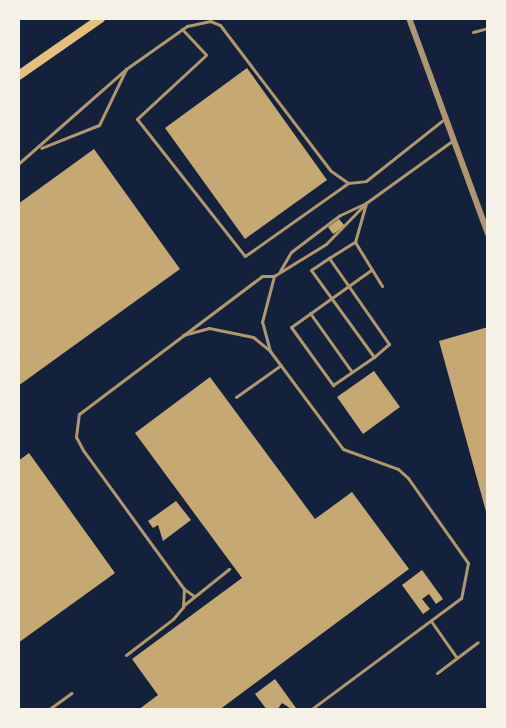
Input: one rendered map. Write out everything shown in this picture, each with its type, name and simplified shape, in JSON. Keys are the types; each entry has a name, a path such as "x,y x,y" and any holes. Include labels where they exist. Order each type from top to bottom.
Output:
{"main road":[{"path":"18,75 100,18"}],"street":[{"path":"409,18 443,120 488,234"}],"lane":[{"path":"18,164 41,148 126,69 196,21 220,25 331,171 348,183"},
{"path":"473,32 488,27"},
{"path":"182,29 206,55 137,119 245,256 348,183 366,181 443,120"},
{"path":"41,148 99,124 126,69"},
{"path":"280,271 291,252 340,215 366,203 452,141"},
{"path":"366,203 355,242 311,270 374,357"},
{"path":"270,351 262,322 274,276 348,226 366,203"},
{"path":"355,242 370,270 382,286"},
{"path":"329,258 348,286 389,344 333,385 291,327 310,313 348,286 370,270"},
{"path":"194,596 184,589 83,450 76,426 86,405 262,276 274,276"},
{"path":"310,313 352,372"},
{"path":"181,335 209,328 230,330 253,337 270,351 343,450 388,464 408,478 468,563 461,598 310,710"},
{"path":"236,397 281,365"},
{"path":"126,655 229,569"},
{"path":"183,607 184,589"},
{"path":"431,621 457,658"},
{"path":"437,673 478,642"},
{"path":"48,710 71,693"}],"building":[{"path":"247,68 327,180 245,239 165,128"},
{"path":"94,149 180,269 18,386 18,204"},
{"path":"339,219 345,226 333,234 328,227"},
{"path":"488,327 488,515 487,515 439,341"},
{"path":"374,371 400,407 363,434 337,397"},
{"path":"210,377 315,519 352,492 409,569 219,710 138,710 158,695 132,659 242,578 135,433"},
{"path":"29,453 115,573 18,643 18,461"},
{"path":"176,501 191,520 163,541 158,525 153,528 148,521"},
{"path":"422,570 443,599 436,604 429,594 422,599 430,609 423,614 402,585"},
{"path":"275,679 296,708 293,710 282,703 277,710 267,710 255,694"}]}
